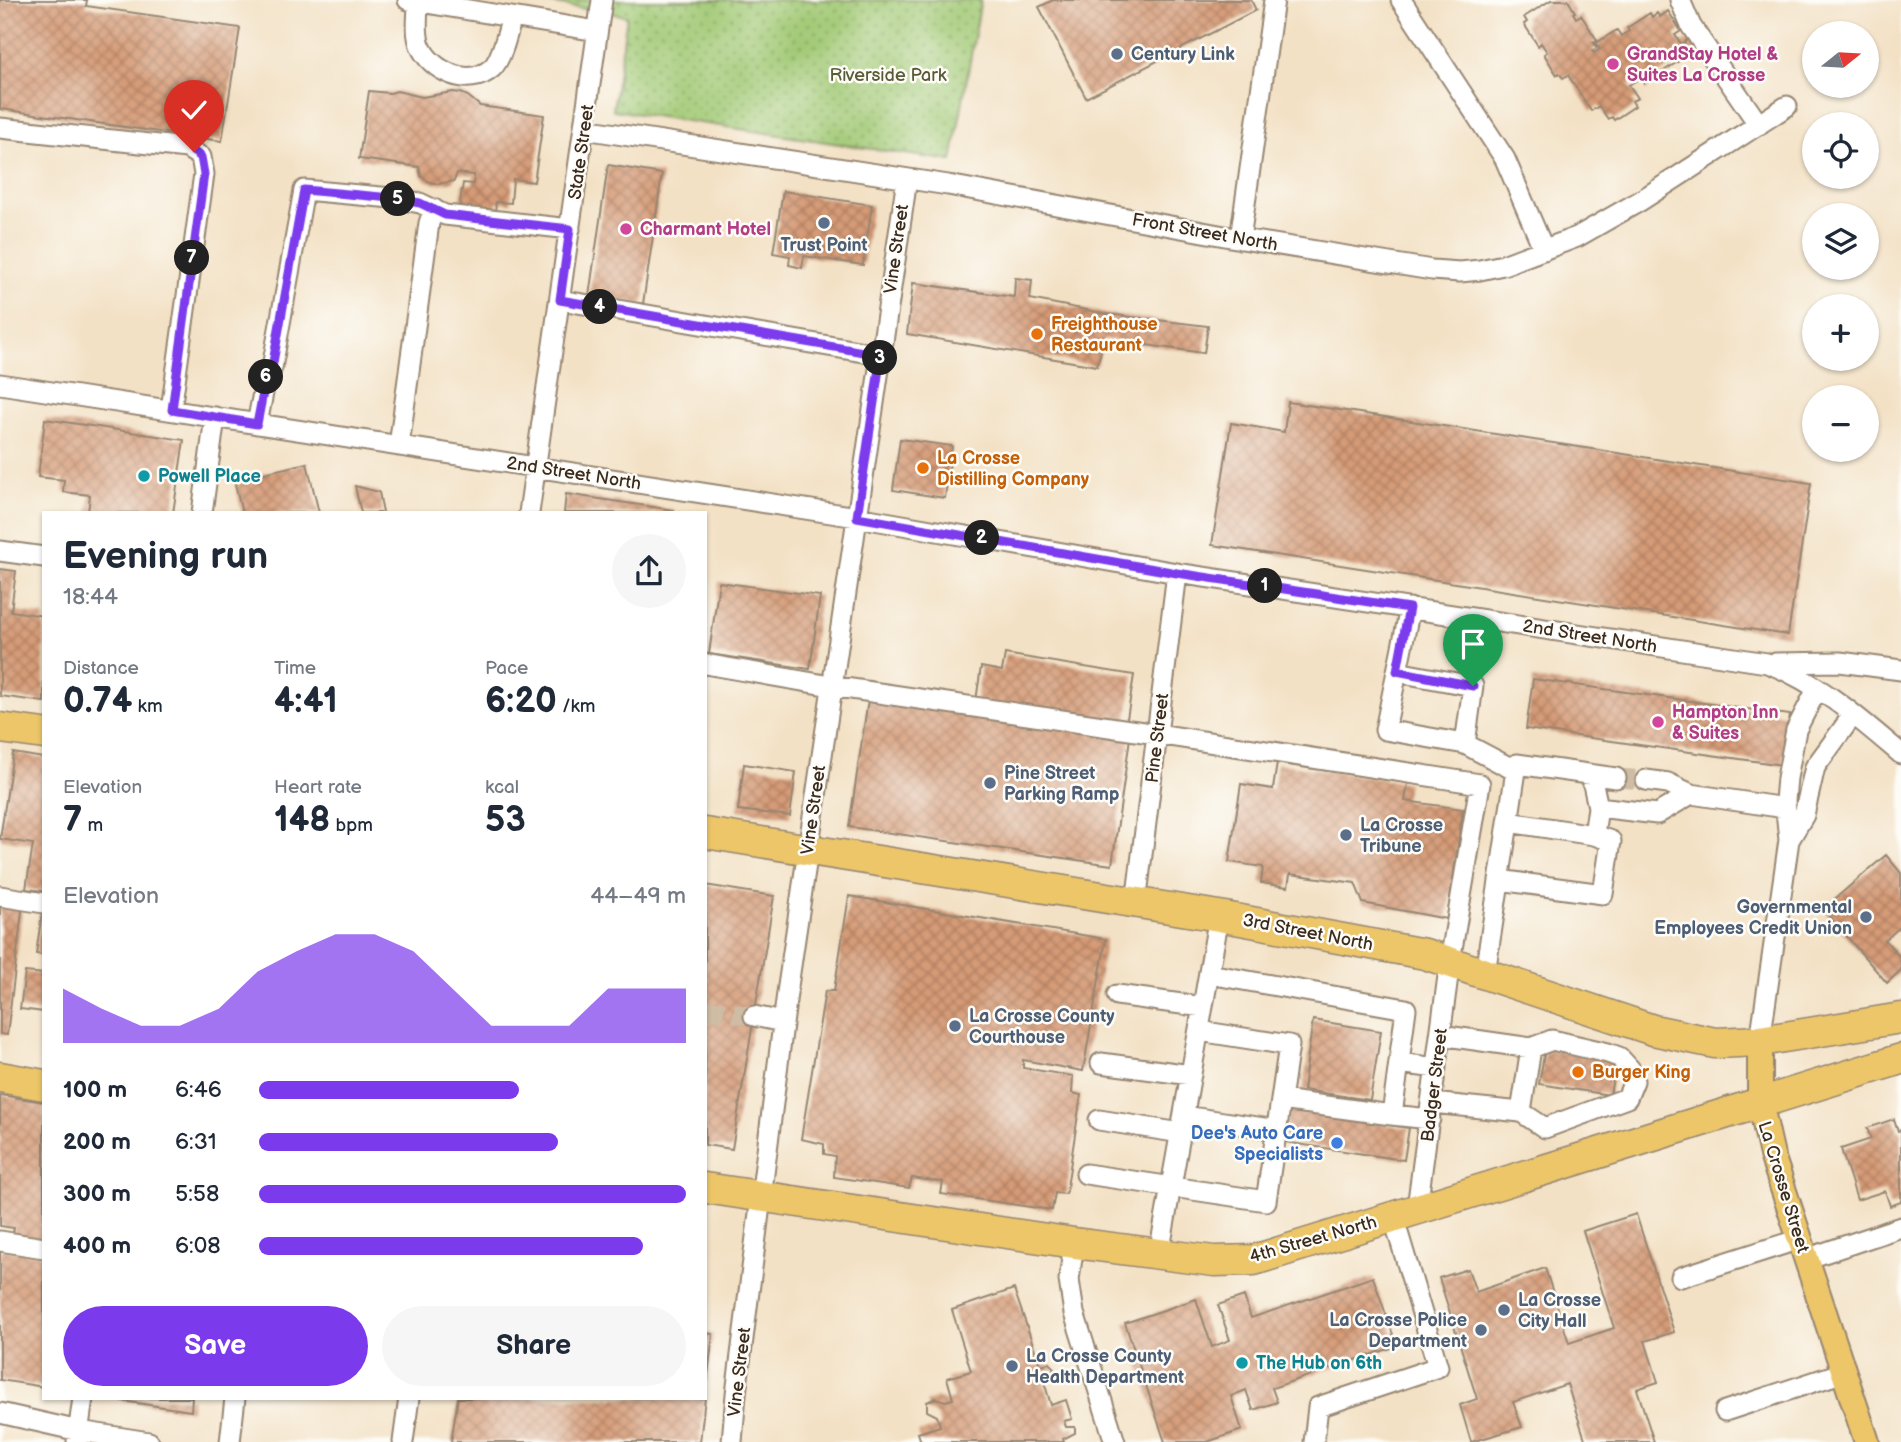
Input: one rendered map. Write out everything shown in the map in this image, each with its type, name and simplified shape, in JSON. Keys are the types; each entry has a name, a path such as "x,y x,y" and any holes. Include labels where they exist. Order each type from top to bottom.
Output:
{"highway":[{"path":"0,727 42,734"},
{"name":"3rd Street North","path":"707,833 1219,916 1425,954 1577,1007 1653,1030 1715,1043 1760,1041 1901,1018"},
{"path":"1760,1092 1901,1039"},
{"name":"4th Street North","path":"707,1188 1074,1244 1214,1261 1254,1260 1760,1092 1901,1059"},
{"path":"0,1077 42,1084"}],"main road":[{"name":"La Crosse Street","path":"1760,1041 1760,1092 1772,1155 1867,1442"}],"street":[{"name":"State Street","path":"529,511 602,0"},
{"path":"1240,239 1274,0"},
{"path":"1401,0 1505,159 1544,250"},
{"path":"1680,0 1691,26 1759,125"},
{"path":"512,17 498,59 492,68 479,75 463,77 449,74 435,66 425,55 417,34 413,1 512,17 597,31"},
{"name":"Front Street North","path":"584,129 907,179 1240,239 1432,270 1460,272 1503,265 1600,225 1787,106"},
{"path":"0,128 187,148 201,157 204,174 172,410"},
{"name":"Vine Street","path":"732,1442 783,1021 907,179"},
{"path":"257,424 267,372 272,368 304,190 392,198 420,203 445,215 570,229"},
{"path":"399,446 429,223 434,209"},
{"path":"560,300 881,355"},
{"name":"2nd Street North","path":"0,384 857,517 1177,573 1767,663 1788,671 1817,689 1901,754"},
{"path":"202,511 215,417"},
{"path":"0,551 42,557"},
{"name":"Pine Street","path":"1136,903 1177,573"},
{"path":"1409,608 1385,730 1465,744 1516,771"},
{"path":"1767,663 1840,662 1901,670"},
{"path":"707,664 831,686 1157,734"},
{"path":"1397,671 1473,686 1465,744"},
{"name":"La Crosse Street","path":"1760,1041 1789,840 1785,808 1787,778 1796,730 1817,689"},
{"name":"La Crosse Street","path":"1789,840 1804,815 1815,767 1853,715"},
{"name":"Badger Street","path":"1157,734 1480,784 1450,961 1431,1111 1405,1212"},
{"path":"1485,973 1517,764 1616,778"},
{"path":"1591,775 1598,807 1594,835"},
{"path":"1646,780 1668,783 1691,794 1785,808"},
{"path":"1598,807 1657,814 1691,794"},
{"path":"1499,880 1603,894 1611,841 1594,835 1508,822"},
{"path":"0,896 42,903"},
{"path":"1159,1254 1219,916"},
{"path":"1209,974 1406,1009 1392,1115"},
{"path":"1117,995 1203,1006"},
{"path":"754,1016 783,1021"},
{"path":"1086,1174 1266,1201 1289,1045 1199,1031"},
{"path":"1281,1100 1392,1115 1431,1111 1521,1112 1545,1128 1627,1098 1634,1081 1630,1069 1619,1057 1608,1053 1552,1040 1531,1048 1440,1035"},
{"path":"1521,1112 1531,1048"},
{"path":"1101,1063 1191,1075"},
{"path":"1399,1063 1436,1068"},
{"path":"1099,1120 1276,1129"},
{"path":"1314,1442 1318,1407 1438,1367 1405,1212"},
{"path":"1681,1277 1901,1227"},
{"path":"0,1241 42,1248"},
{"path":"1074,1244 1069,1280 1074,1313 1115,1442"},
{"path":"1725,1410 1844,1372"},
{"path":"78,1436 83,1400"},
{"path":"230,1442 235,1400"},
{"path":"403,1442 409,1400"},
{"path":"0,1413 78,1436 149,1442"}],"green space":[{"name":"Riverside Park","path":"532,0 981,0 952,161 613,110 627,16"}],"building":[{"path":"0,0 87,0 86,6 240,28 222,141 0,109"},
{"name":"Century Link","path":"1053,0 1251,0 1256,10 1086,98 1039,7"},
{"name":"GrandStay Hotel & Suites La Crosse","path":"1551,0 1568,0 1576,18 1581,15 1597,40 1593,42 1597,48 1592,51 1594,53 1600,49 1596,43 1617,30 1621,36 1629,31 1627,28 1650,13 1652,17 1657,13 1660,17 1668,11 1681,31 1675,35 1681,44 1690,38 1697,49 1644,84 1640,78 1629,85 1638,98 1632,101 1635,106 1614,120 1612,117 1608,119 1599,106 1591,111 1568,75 1563,78 1559,73 1557,75 1544,54 1547,52 1541,43 1538,46 1524,24 1527,22 1524,17"},
{"path":"369,91 397,91 422,97 461,93 480,106 544,115 534,182 513,179 511,203 496,202 495,213 459,210 463,183 473,184 474,175 457,173 454,181 438,184 421,176 419,167 359,159"},
{"name":"Charmant Hotel","path":"608,165 662,174 643,304 589,296"},
{"path":"783,191 872,205 863,265 804,256 802,268 789,265 790,256 773,253"},
{"path":"1015,278 1032,280 1030,299 1107,314 1208,326 1204,353 1104,339 1097,366 907,334 913,283 1014,297"},
{"path":"1288,402 1811,483 1788,635 1212,545 1231,423 1284,432"},
{"path":"45,419 184,440 173,511 88,511 90,495 63,492 64,480 38,477"},
{"name":"La Crosse Distilling Company","path":"900,439 952,446 945,498 893,490"},
{"path":"307,463 319,511 242,511 234,480"},
{"path":"355,486 379,492 383,511 361,511"},
{"path":"566,494 674,510 674,511 564,511"},
{"path":"0,569 16,571 11,611 42,616 42,702 0,696"},
{"path":"719,582 820,596 810,669 709,654"},
{"path":"1005,654 1134,675 1126,725 976,701 981,667 1002,671"},
{"name":"Hampton Inn & Suites","path":"1533,679 1790,715 1783,765 1526,729"},
{"name":"Pine Street Parking Ramp","path":"868,700 1130,738 1112,865 849,827"},
{"path":"13,753 42,758 42,891 26,889 33,844 0,839"},
{"name":"La Crosse Tribune","path":"1277,763 1408,783 1405,801 1463,809 1447,919 1363,903 1355,883 1290,874 1288,887 1261,883 1263,867 1229,862 1241,784 1273,789"},
{"path":"744,764 796,772 790,816 738,810"},
{"name":"Governmental Employees Credit Union","path":"1886,855 1901,873 1901,926 1885,940 1901,958 1901,970 1887,983 1823,909"},
{"path":"707,885 774,896 732,1149 707,1145"},
{"name":"La Crosse County Courthouse","path":"849,896 1106,939 1083,1071 1023,1060 1023,1068 1073,1076 1072,1093 1081,1095 1066,1194 1055,1193 1052,1210 941,1194 943,1182 912,1178 909,1188 834,1177 835,1156 824,1154 824,1144 801,1139 825,991 834,991"},
{"path":"0,900 23,903 7,1035 0,1034"},
{"path":"42,912 42,955 36,954"},
{"path":"25,972 42,974 42,1012 20,1009"},
{"path":"1313,1020 1381,1031 1370,1100 1303,1090"},
{"name":"Burger King","path":"1545,1049 1616,1061 1610,1095 1539,1084"},
{"path":"0,1095 42,1102 42,1242 12,1238 14,1228 0,1226"},
{"path":"1288,1110 1409,1128 1404,1160 1284,1142"},
{"path":"1894,1119 1898,1131 1901,1130 1901,1202 1890,1206 1885,1191 1857,1200 1841,1149 1871,1139 1867,1128"},
{"name":"La Crosse City Hall","path":"1636,1214 1674,1332 1645,1341 1658,1382 1637,1389 1654,1442 1586,1442 1567,1384 1513,1402 1522,1427 1471,1442 1460,1405 1477,1399 1439,1278 1468,1269 1476,1292 1545,1268 1569,1343 1614,1328 1583,1231"},
{"path":"0,1249 42,1255 42,1387 0,1380"},
{"name":"The Hub on 6th","path":"1373,1277 1397,1346 1272,1388 1277,1402 1253,1410 1246,1390 1231,1396 1242,1430 1207,1442 1165,1442 1125,1323 1196,1299 1212,1347 1230,1340 1218,1305 1244,1296 1251,1318"},
{"name":"La Crosse County Health Department","path":"1014,1289 1040,1365 1049,1363 1054,1368 1042,1375 1051,1405 1066,1400 1072,1419 1064,1421 1066,1427 1075,1427 1075,1433 1063,1439 1064,1442 921,1442 918,1433 940,1426 937,1416 927,1411 927,1402 936,1398 945,1401 953,1399 947,1378 971,1371 952,1310"},
{"path":"707,1333 713,1334 707,1383"},
{"path":"122,1400 192,1400 191,1411"},
{"path":"458,1400 705,1400 700,1442 451,1442"}],"tunnel":[{"path":"1616,778 1646,780"},
{"path":"707,1009 754,1016"}],"place":[{"name":"Century Link","path":"1117,54"},
{"name":"GrandStay Hotel & Suites La Crosse","path":"1613,64"},
{"name":"Trust Point","path":"824,223"},
{"name":"Charmant Hotel","path":"626,229"},
{"name":"Freighthouse Restaurant","path":"1037,334"},
{"name":"La Crosse Distilling Company","path":"923,468"},
{"name":"Powell Place","path":"144,476"},
{"name":"Hampton Inn & Suites","path":"1658,722"},
{"name":"Pine Street Parking Ramp","path":"990,783"},
{"name":"La Crosse Tribune","path":"1346,835"},
{"name":"Governmental Employees Credit Union","path":"1866,917"},
{"name":"La Crosse County Courthouse","path":"955,1026"},
{"name":"Burger King","path":"1578,1072"},
{"name":"Dee's Auto Care Specialists","path":"1337,1143"},
{"name":"La Crosse City Hall","path":"1504,1310"},
{"name":"La Crosse Police Department","path":"1481,1330"},
{"name":"The Hub on 6th","path":"1242,1363"},
{"name":"La Crosse County Health Department","path":"1012,1366"}],"route":[{"path":"194,152 201,157 204,174 172,410 257,424 267,372 272,368 304,190 392,198 420,203 445,215 570,229 560,300 881,355 857,517 1177,573 1409,608 1397,671 1473,686"}]}
